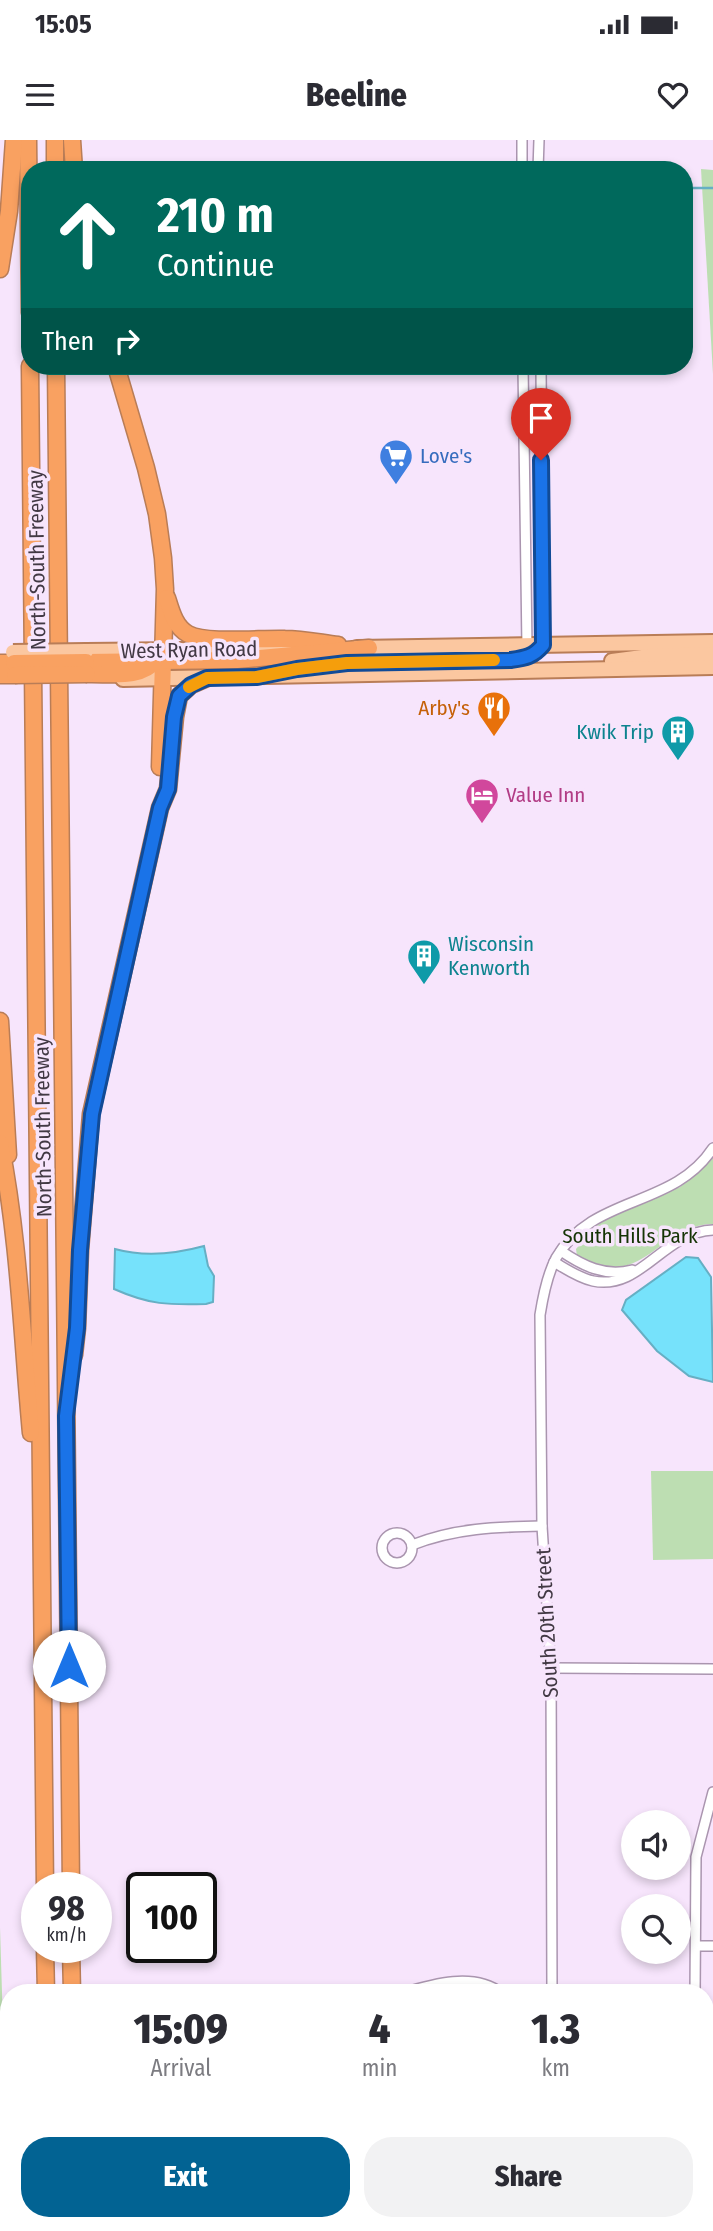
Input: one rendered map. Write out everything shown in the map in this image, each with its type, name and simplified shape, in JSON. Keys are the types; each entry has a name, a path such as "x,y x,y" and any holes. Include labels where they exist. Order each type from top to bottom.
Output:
{"highway":[{"path":"1,261 9,211 14,140"},
{"path":"28,140 28,161"},
{"path":"55,140 55,161"},
{"path":"72,140 73,161"},
{"name":"North-South Freeway","path":"30,375 45,1872"},
{"name":"North-South Freeway","path":"56,375 71,1872"},
{"path":"119,375 157,514 165,589 172,614 181,629 203,639 289,639 369,648"},
{"path":"160,808 159,658 165,589"},
{"path":"7,668 86,667 138,673 144,672 159,658 237,660 369,648"},
{"path":"66,1416 77,1328 80,1250 92,1114 160,808 168,789 174,717 179,696 191,685 207,678"},
{"path":"0,1021 8,1135 8,1182"},
{"path":"0,1143 8,1182 21,1293 41,1562"},
{"path":"45,1963 46,1984"},
{"path":"71,1963 72,1984"}],"main road":[{"path":"530,658 543,645 713,642"},
{"name":"West Ryan Road","path":"369,648 530,658 577,670 713,667"},
{"path":"577,670 595,663 650,656 713,654"},
{"name":"West Ryan Road","path":"7,668 86,667 159,658"},
{"name":"West Ryan Road","path":"86,667 161,679 257,677 530,658"}],"street":[{"path":"522,140 522,161"},
{"path":"538,140 538,161"},
{"path":"523,375 530,658"},
{"path":"541,375 543,645"},
{"path":"713,1148 699,1164 662,1192 601,1215 579,1230 558,1256 593,1281 613,1282 630,1276 690,1233 713,1230"},
{"name":"South 20th Street","path":"552,1984 551,1668 542,1526 540,1315 558,1256"},
{"path":"412,1545 457,1531 477,1528 542,1526"},
{"path":"551,1668 713,1669"},
{"path":"695,1984 696,1857 713,1793"},
{"path":"696,1946 713,1946"},
{"path":"448,1984 463,1981 480,1984"}],"green space":[{"path":"701,169 713,170 713,374"},
{"name":"South Hills Park","path":"713,1158 713,1224 694,1227 634,1263 618,1267 599,1266 577,1256 576,1249 606,1218 680,1187"},
{"path":"651,1471 713,1471 713,1559 653,1560"},
{"path":"0,1927 2,1984 0,1984"}],"water":[{"path":"204,1246 208,1266 214,1276 213,1302 159,1303 114,1289 115,1249 160,1254"},
{"path":"686,1257 698,1258 711,1277 713,1382 689,1376 657,1351 622,1310 626,1300"}],"waterway":[{"path":"693,188 713,188"}],"slow traffic":[{"path":"189,687 207,678 257,677 347,663 494,660"}],"place":[{"name":"Love's","path":"396,486"},
{"name":"Arby's","path":"494,738"},
{"name":"Kwik Trip","path":"678,762"},
{"name":"Value Inn","path":"482,825"},
{"name":"Wisconsin Kenworth","path":"424,986"}],"route":[{"path":"69,1666 66,1416 77,1328 80,1250 92,1114 160,808 168,789 174,717 179,696 191,685 207,678 257,677 347,663 511,660 536,654 543,645 541,460"}]}
